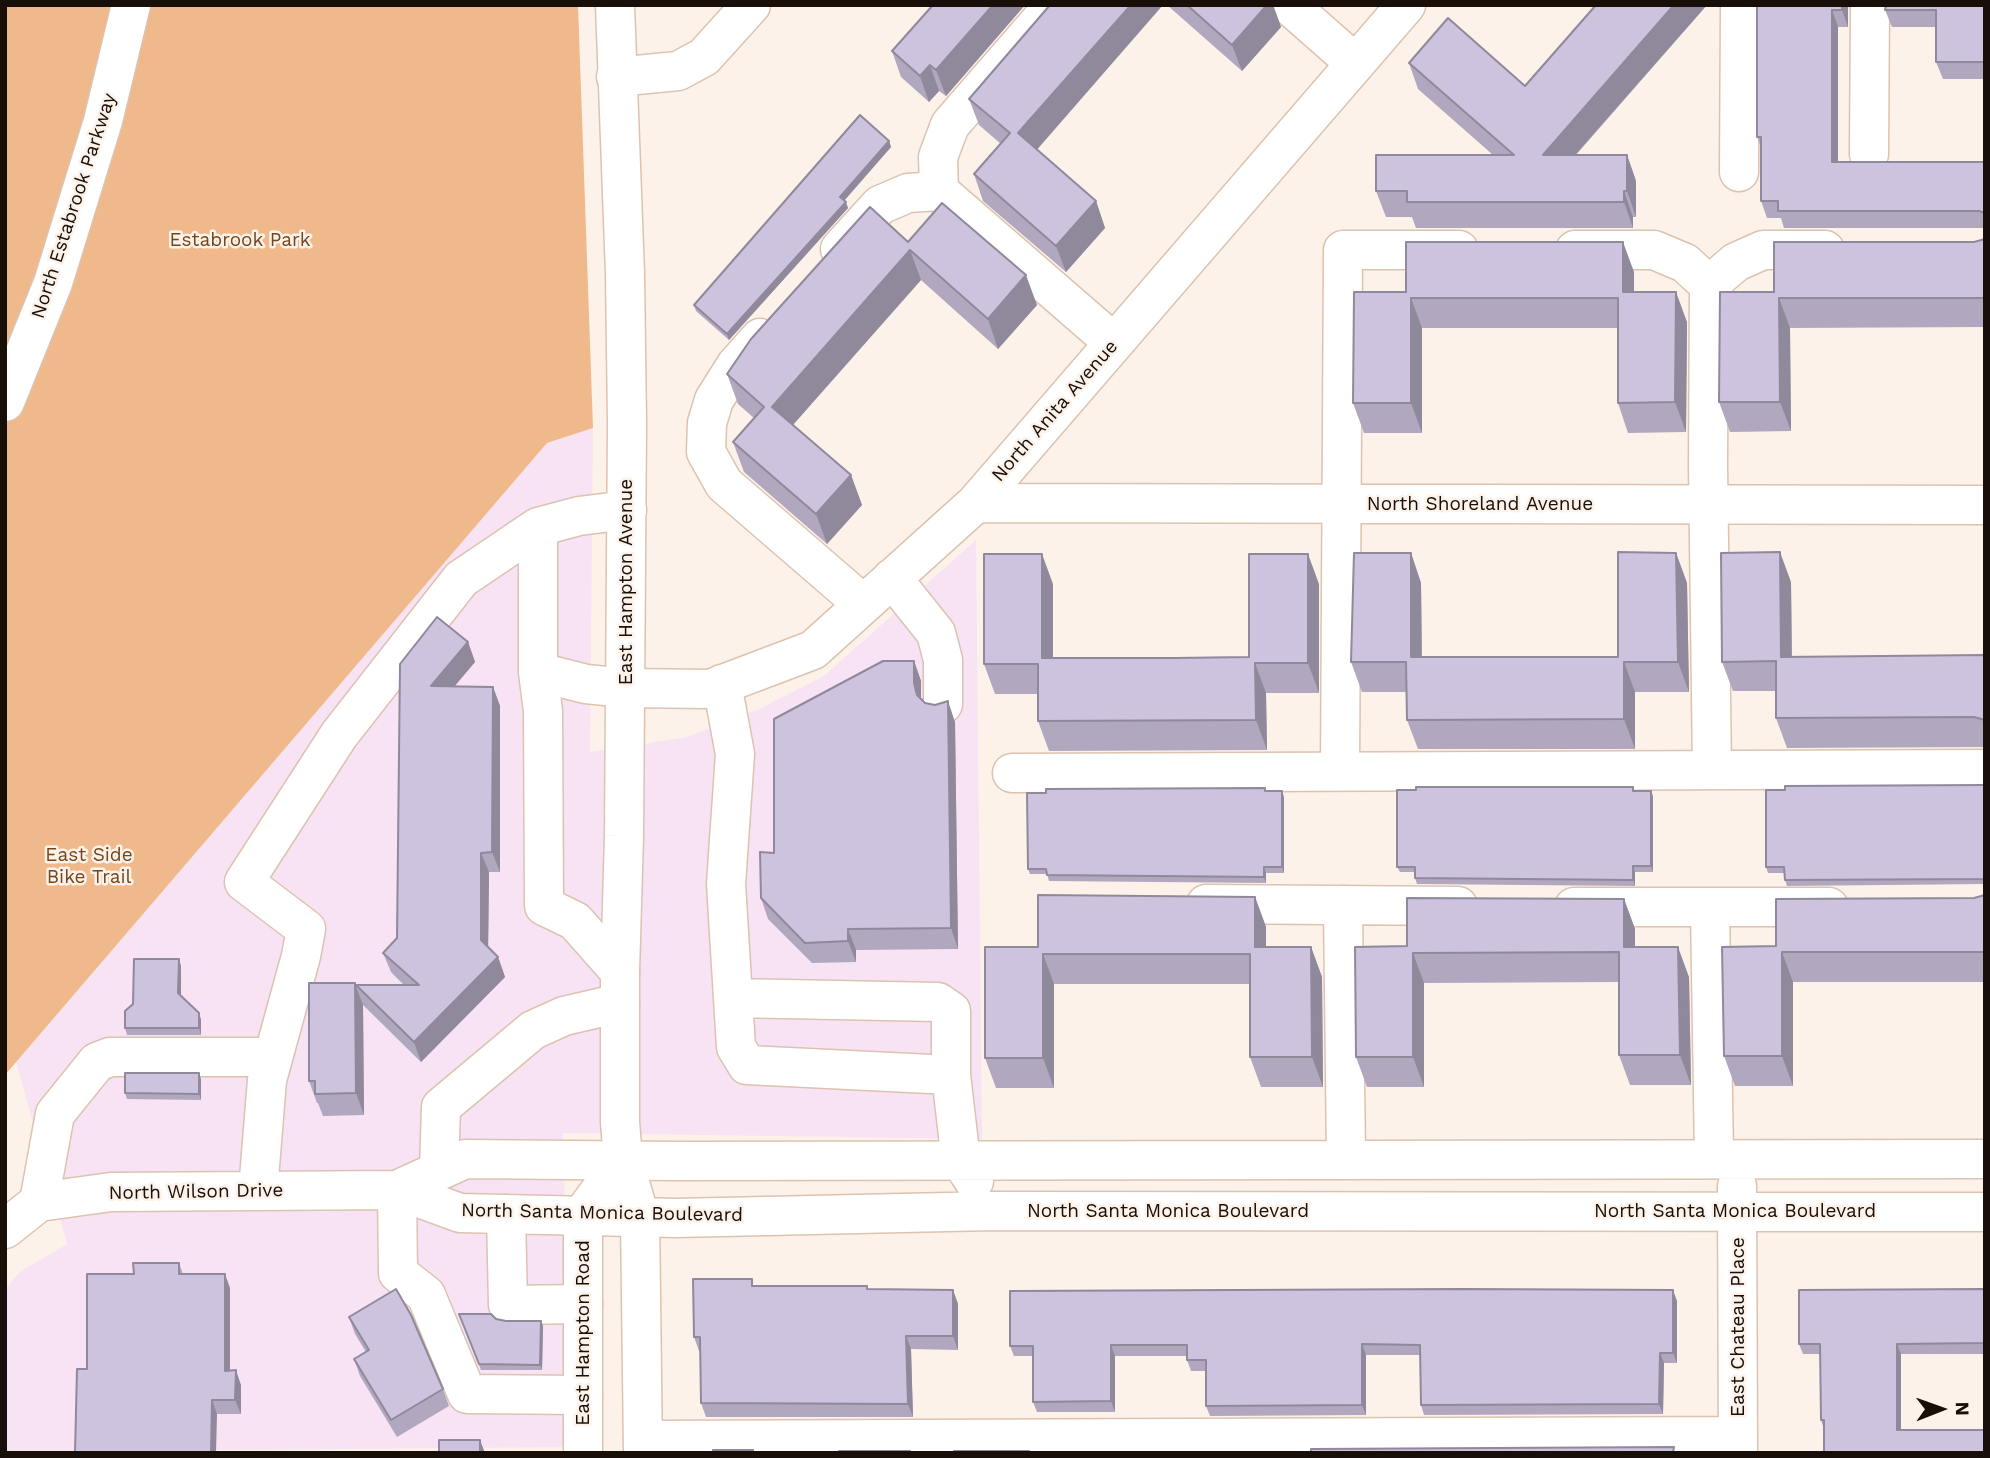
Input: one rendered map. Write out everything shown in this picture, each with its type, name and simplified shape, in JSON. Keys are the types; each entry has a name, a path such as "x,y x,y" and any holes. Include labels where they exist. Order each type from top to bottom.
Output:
{"street":[{"name":"North Estabrook Parkway","path":"5,402 53,283 103,121 131,5"},
{"name":"East Hampton Avenue","path":"615,5 625,274 625,688 620,1122 622,1159 640,1217"},
{"path":"616,77 678,71 704,57 751,5"},
{"path":"940,191 938,156 950,125 1054,5"},
{"path":"1289,5 1356,63"},
{"name":"North Anita Avenue","path":"538,673 586,684 625,688 710,689 813,650 975,503 1406,5"},
{"path":"1739,172 1740,5"},
{"path":"1869,154 1870,5"},
{"path":"817,275 880,205 908,193 940,191 1114,343"},
{"path":"1340,771 1343,250 1492,250"},
{"path":"1546,250 1654,250 1685,263 1709,285 1712,770"},
{"path":"1709,285 1736,262 1763,250 1860,250"},
{"path":"781,315 736,365 715,400 707,423 706,452 724,484 863,604"},
{"name":"North Shoreland Avenue","path":"975,503 1985,505"},
{"path":"258,1191 267,1080 306,929 244,882 339,735 461,579 538,527 579,516 626,510"},
{"path":"439,1171 441,1107 533,1030 620,987 575,921 544,906 543,711 538,673 538,527"},
{"path":"892,578 936,633 943,660 943,704"},
{"path":"722,684 735,754 726,884 736,1047 747,1065 951,1075"},
{"path":"1012,773 1985,769"},
{"path":"1176,904 1492,906"},
{"path":"1343,905 1346,1160"},
{"path":"1546,907 1861,907"},
{"name":"East Chateau Place","path":"1710,908 1726,1159 1737,1211 1738,1445"},
{"path":"733,998 938,1002 951,1011 951,1075 961,1161 993,1211"},
{"path":"5,1229 39,1202 55,1114 97,1062 110,1057 274,1056"},
{"path":"643,1393 467,1394 426,1295 398,1273 397,1190 465,1159 1985,1159"},
{"path":"583,1214 622,1159"},
{"name":"North Wilson Drive","path":"39,1202 111,1192 397,1190"},
{"name":"North Santa Monica Boulevard","path":"397,1190 460,1213 676,1218 993,1211 1985,1212"},
{"path":"506,1214 508,1305 583,1304"},
{"name":"East Hampton Road","path":"583,1214 583,1453"},
{"path":"640,1217 643,1446 1738,1445"}],"shaded area":[{"path":"593,428 590,752 688,737 757,710 824,676 976,540 982,1139 563,1133 571,1447 5,1452 5,1289 20,1272 67,1244 16,1062 547,443"}],"green space":[{"name":"Estabrook Park","path":"5,5 578,5 593,428 547,443 5,1075"}],"building":[{"path":"933,5 993,5 936,70 930,65 920,76 892,51"},
{"path":"1050,5 1131,5 1018,133 1096,201 1056,246 974,174 1010,133 969,99"},
{"path":"1187,5 1267,5 1232,45"},
{"path":"1596,5 1674,5 1543,155 1627,155 1627,191 1624,191 1624,202 1407,202 1407,191 1376,191 1376,155 1514,155 1409,63 1448,18 1525,86"},
{"path":"1757,5 1842,5 1842,10 1832,10 1832,162 1985,162 1985,213 1778,211 1778,201 1761,201 1761,137 1757,137"},
{"path":"1886,5 1985,5 1985,62 1936,62 1936,10 1885,10"},
{"path":"860,115 889,141 840,197 846,202 727,334 694,305"},
{"path":"942,203 1026,275 988,319 910,250 772,407 851,475 816,514 733,442 764,407 727,374 751,339 870,207 908,242"},
{"path":"1985,239 1985,298 1779,298 1780,402 1719,402 1720,292 1774,292 1774,242 1974,242"},
{"path":"1406,242 1623,242 1623,292 1676,292 1675,402 1618,403 1618,298 1411,298 1411,403 1353,403 1354,292 1406,292"},
{"path":"1618,552 1676,553 1678,662 1624,662 1624,719 1407,720 1406,662 1351,662 1354,553 1411,553 1411,657 1618,657"},
{"path":"1780,552 1781,657 1985,655 1985,720 1974,717 1776,718 1776,661 1722,662 1721,553"},
{"path":"984,554 1042,554 1042,658 1175,658 1249,657 1249,554 1308,554 1308,663 1255,663 1256,720 1038,721 1038,664 984,664"},
{"path":"437,617 468,642 431,686 493,687 492,852 481,853 481,940 498,957 414,1042 356,985 419,985 383,953 397,938 400,664"},
{"path":"883,661 914,661 917,695 925,703 935,705 948,701 951,928 848,929 848,941 805,943 761,898 760,852 774,853 774,719"},
{"path":"1985,785 1985,879 1785,880 1784,867 1766,867 1766,790 1785,790 1785,786"},
{"path":"1416,787 1633,787 1633,791 1651,791 1651,866 1633,866 1633,880 1415,878 1415,867 1397,867 1397,790 1416,790"},
{"path":"1265,788 1265,791 1282,791 1282,867 1264,867 1264,877 1047,875 1046,869 1028,869 1027,793 1046,793 1046,789"},
{"path":"1038,895 1255,897 1255,947 1311,947 1312,1057 1250,1057 1250,954 1043,954 1043,1058 985,1058 985,947 1038,947"},
{"path":"1985,895 1985,952 1782,952 1782,1056 1724,1056 1722,947 1776,946 1776,899 1974,898"},
{"path":"1407,898 1624,899 1624,947 1678,947 1680,1055 1619,1055 1619,952 1413,953 1413,1057 1356,1057 1355,947 1407,946"},
{"path":"134,959 179,959 178,993 199,1013 199,1028 125,1028 125,1011 133,1004"},
{"path":"309,983 355,983 356,1093 315,1094 315,1081 309,1081"},
{"path":"125,1073 199,1073 199,1094 125,1093"},
{"path":"133,1263 179,1263 179,1274 225,1274 225,1371 236,1370 235,1400 212,1400 211,1453 75,1453 77,1369 87,1369 87,1274 134,1274"},
{"path":"693,1279 752,1279 752,1286 867,1286 867,1289 953,1290 953,1336 906,1336 908,1404 701,1403 700,1337 694,1337"},
{"path":"396,1289 411,1315 443,1389 391,1420 354,1359 369,1350 349,1317"},
{"path":"1985,1289 1985,1343 1897,1344 1897,1430 1985,1430 1985,1453 1824,1453 1820,1344 1799,1344 1799,1290"},
{"path":"1673,1290 1673,1353 1660,1353 1659,1404 1421,1405 1420,1345 1362,1344 1362,1405 1206,1406 1206,1360 1187,1360 1187,1345 1111,1345 1111,1401 1033,1402 1033,1346 1010,1346 1010,1291"},
{"path":"459,1314 491,1314 496,1319 506,1321 541,1321 540,1365 479,1364"},
{"path":"439,1440 480,1440 480,1453 439,1453"},
{"path":"1674,1447 1673,1453 1311,1453 1311,1449"},
{"path":"713,1450 753,1450 753,1453 713,1453"},
{"path":"910,1451 910,1453 839,1453"},
{"path":"1029,1451 1029,1453 954,1453"}],"park label":[{"name":"East Side Bike Trail","path":"89,866"}]}
